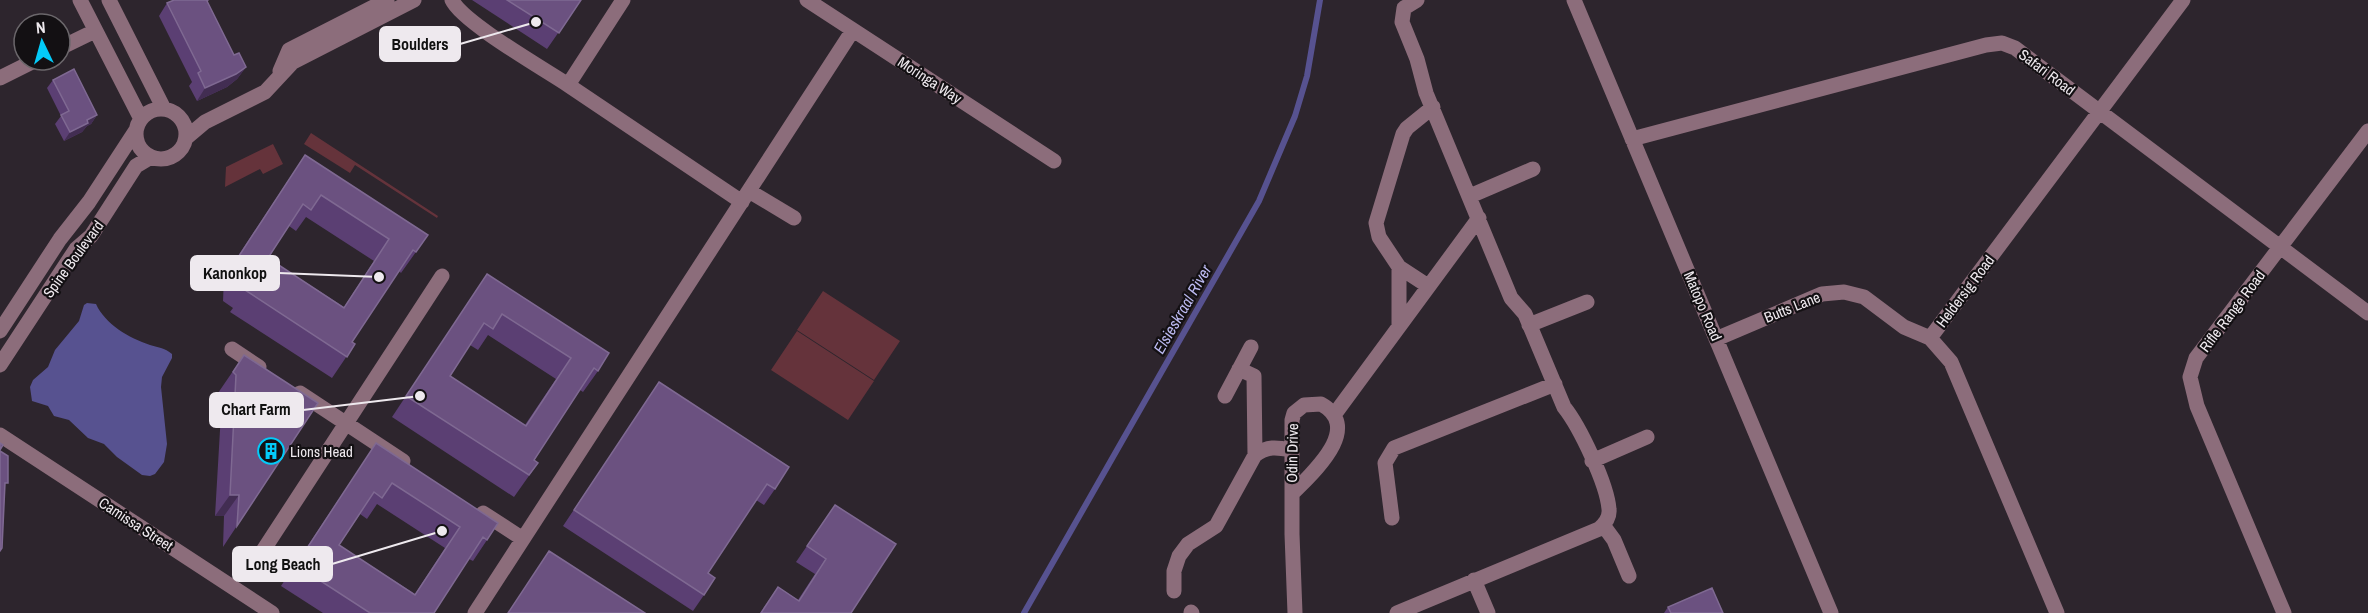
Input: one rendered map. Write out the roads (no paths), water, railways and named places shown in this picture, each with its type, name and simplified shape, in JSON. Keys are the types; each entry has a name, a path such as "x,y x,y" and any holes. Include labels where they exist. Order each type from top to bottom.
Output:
{"street":[{"path":"80,0 138,124 137,143 145,153 159,159 175,155 184,145 186,138 181,118"},
{"path":"109,0 164,109"},
{"path":"278,76 289,50 387,0"},
{"path":"186,138 205,122 265,92 293,62 414,0"},
{"path":"452,0 471,21 568,85 746,196 794,218"},
{"path":"568,85 623,0"},
{"name":"Moringa Way","path":"807,0 1054,161"},
{"path":"1397,613 1603,525 1607,520 1609,508 1575,420 1564,407 1525,314 1511,298 1426,93 1417,58 1401,17 1404,8 1418,0"},
{"name":"Matopo Road","path":"1574,0 1832,613"},
{"name":"Heldersig Road","path":"2057,613 1951,362 1930,338 2183,0"},
{"path":"475,613 854,30"},
{"path":"72,42 95,31"},
{"name":"Safari Road","path":"1632,139 2002,43 2015,48 2368,313"},
{"path":"1428,286 1399,267 1379,237 1377,216 1403,134 1433,107"},
{"path":"138,124 151,111 164,109 181,118 205,122"},
{"name":"Spine Boulevard","path":"0,331 60,239 90,202 138,124"},
{"name":"Rifle Range Road","path":"2284,613 2197,406 2190,377 2196,358 2368,131"},
{"name":"Spine Boulevard","path":"0,365 76,249 91,236 136,166 151,157"},
{"path":"1470,196 1533,168"},
{"path":"1334,415 1479,218"},
{"path":"1399,267 1400,325"},
{"path":"257,560 442,276"},
{"name":"Butts Lane","path":"1716,339 1822,294 1844,291 1864,297 1904,327 1930,338"},
{"path":"1529,324 1587,302"},
{"path":"1225,396 1251,347"},
{"path":"232,349 270,374"},
{"path":"1174,591 1174,571 1179,556 1188,544 1216,526 1255,454 1254,376 1239,369"},
{"path":"1392,518 1385,463 1394,448 1555,384"},
{"path":"289,386 415,468"},
{"name":"Odin Drive","path":"1292,494 1317,467 1334,444 1338,433 1339,425 1334,415 1328,408 1315,403 1299,408 1292,420 1291,450 1292,494 1295,613"},
{"name":"Camissa Street","path":"0,435 272,613"},
{"path":"1592,461 1647,437"},
{"path":"1255,454 1265,448 1276,447 1291,450"},
{"path":"474,507 523,539"},
{"path":"1603,525 1614,540 1629,576"},
{"path":"1474,580 1488,613"}],"waterway":[{"name":"Elsieskraal River","path":"1024,613 1259,201 1295,116 1307,76 1320,0"}],"place":[{"name":"Boulders","path":"536,22"},
{"name":"Kanonkop","path":"379,277"},
{"name":"Chart Farm","path":"420,396"},
{"name":"Lions Head","path":"271,451"},
{"name":"Long Beach","path":"442,531"}]}
